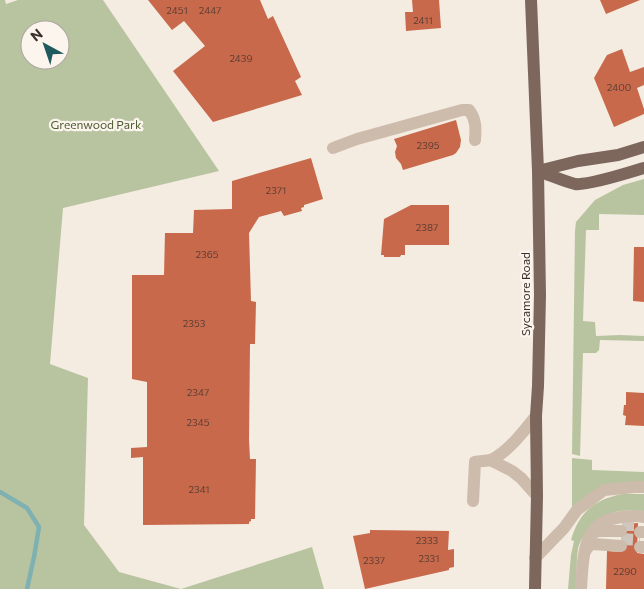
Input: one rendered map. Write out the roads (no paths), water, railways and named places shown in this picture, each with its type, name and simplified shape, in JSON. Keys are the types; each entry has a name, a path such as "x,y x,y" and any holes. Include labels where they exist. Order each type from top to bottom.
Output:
{"main road":[{"name":"Sycamore Road","path":"531,0 538,171 540,295 536,416 535,589"},
{"path":"538,171 578,161 618,155 644,147"},
{"path":"538,171 577,184 599,181 644,168"}],"lane":[{"path":"333,148 357,139 462,110 469,110 473,115 476,125 475,140"},
{"path":"473,500 475,462 490,460 507,449 518,439 536,416"},
{"path":"490,460 512,471 537,496"},
{"path":"535,558 564,528 577,510 604,490 636,486 644,487"},
{"path":"581,589 589,540 599,526 609,519 631,515 642,534"},
{"path":"600,527 621,535 589,546 589,540 600,527"}],"waterway":[{"path":"0,492 27,508 39,527 27,589"}],"tunnel":[{"path":"622,525 640,525"},
{"path":"621,539 640,540"}],"park label":[{"name":"Greenwood Park","path":"96,124"}]}
